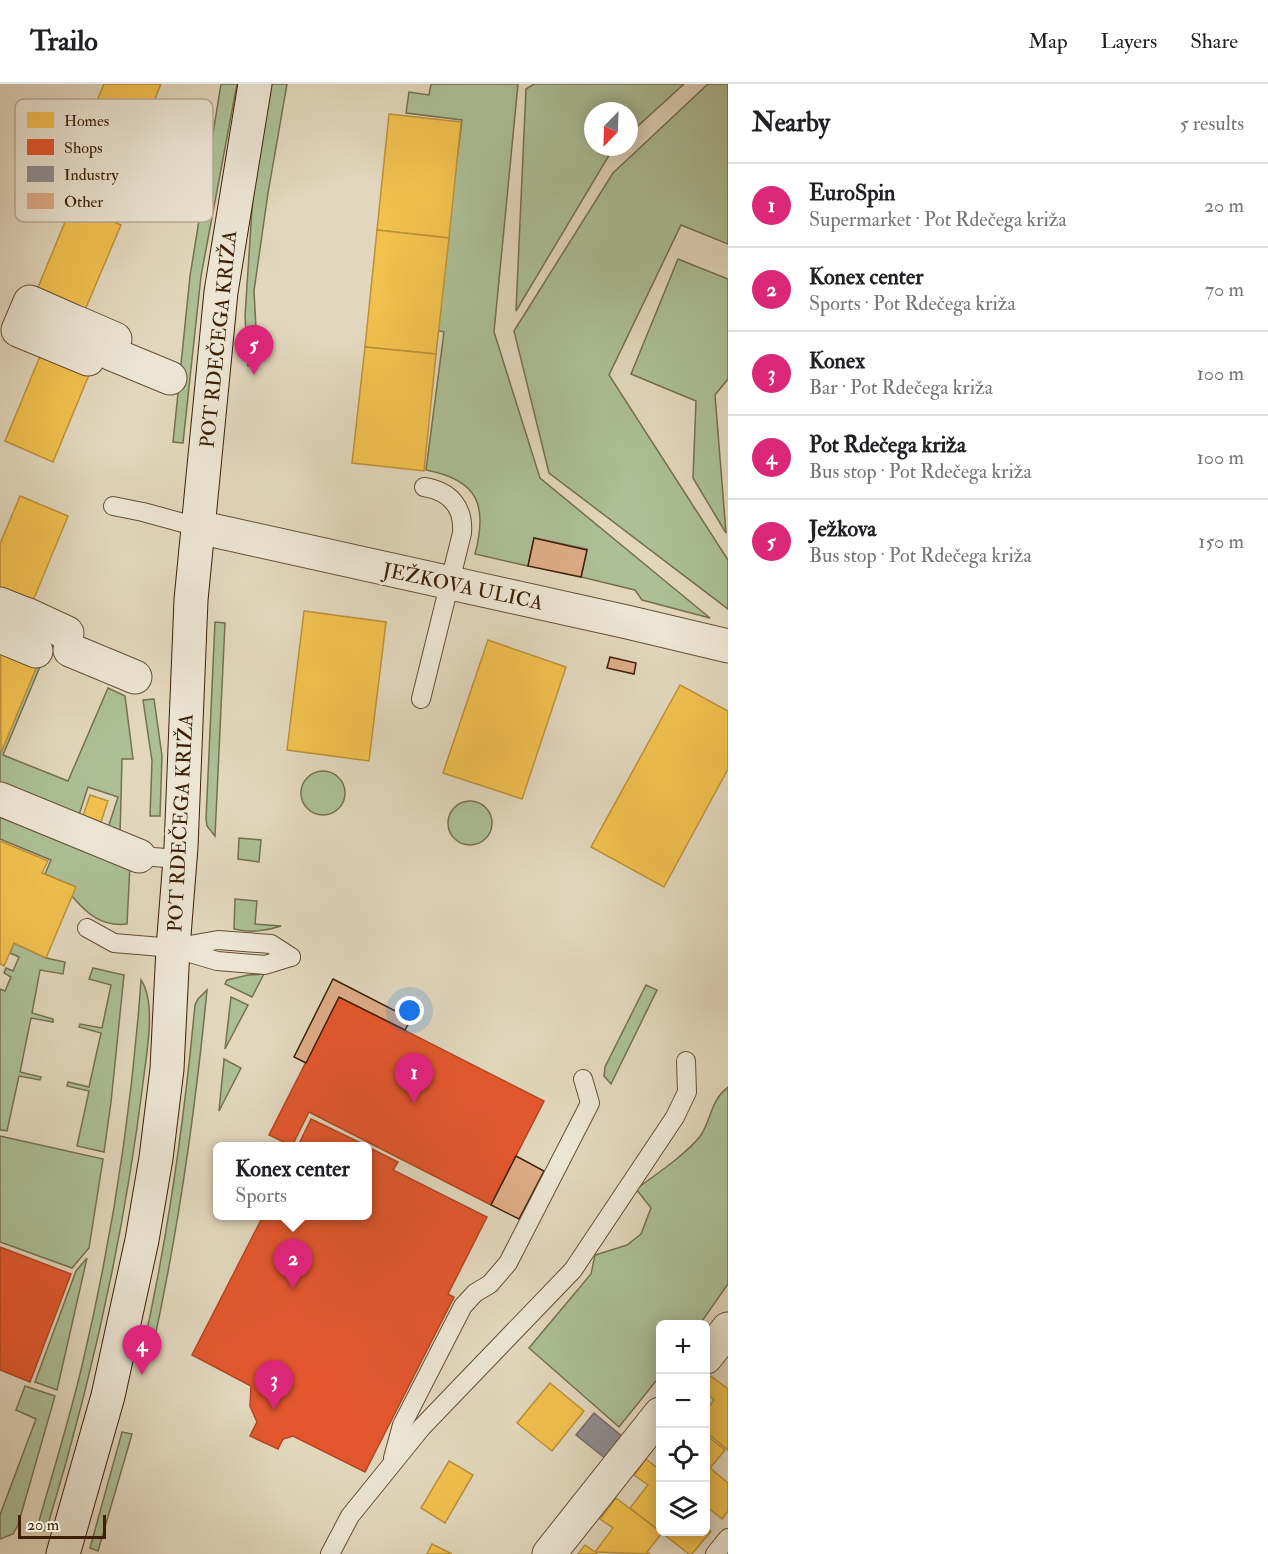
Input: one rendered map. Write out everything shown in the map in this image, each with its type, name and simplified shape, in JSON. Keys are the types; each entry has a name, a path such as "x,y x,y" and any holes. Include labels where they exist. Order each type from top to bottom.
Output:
{"main road":[{"name":"POT RDEČEGA KRIŽA","path":"63,1554 108,1396 142,1240 167,1069 180,859 191,600 221,292 255,84"},
{"path":"106,356 75,322 30,302 12,312 18,330 170,378"},
{"name":"JEŽKOVA ULICA","path":"198,527 728,646"},
{"path":"12,617 61,650 135,677"},
{"path":"0,799 139,856"},
{"path":"710,1352 728,1329"},
{"path":"549,1554 656,1419"}],"lane":[{"path":"421,699 463,522 460,510 446,493 424,487"},
{"path":"113,506 198,527"},
{"path":"139,856 180,859"},
{"path":"87,928 114,944 173,948 217,961 265,965 291,957 271,944 218,940 173,948"},
{"path":"330,1554 350,1516 422,1427 573,1270 675,1117 687,1092 686,1061"},
{"path":"391,1466 402,1425 463,1306 475,1293 490,1284 508,1263 590,1103 583,1079"},
{"path":"715,1554 728,1538"}],"green space":[{"path":"221,84 237,84 213,212 213,134"},
{"path":"270,84 287,84 254,291 258,366 248,366 245,316 252,209"},
{"path":"431,84 518,84 494,332 540,478 710,618 642,600 635,590 581,577 587,549 534,538 528,566 475,554 480,522 475,497 457,480 426,470 444,332 435,330 462,120 406,113 409,92 429,95"},
{"path":"534,84 684,84 638,126 638,102 584,102 584,156 609,156 516,311 526,89"},
{"path":"708,84 728,84 728,244 681,225 609,375 728,560 728,609 549,473 514,331 613,173 631,156 638,156 638,150"},
{"path":"199,222 211,222 201,276 183,443 173,442 190,276"},
{"path":"678,259 728,279 728,379 715,395 726,533 693,478 696,401 631,374"},
{"path":"215,622 225,623 215,836 207,826 206,819"},
{"path":"39,661 42,662 3,755 68,781 108,688 125,696 133,759 122,759 120,836 107,831 118,797 88,787 78,818 0,786 0,753"},
{"path":"154,699 162,756 160,816 150,816 152,761 143,700"},
{"path":"323,771 331,772 339,777 344,785 344,801 339,809 331,814 323,815 315,814 307,809 302,801 301,793 302,785 307,777 315,772"},
{"path":"470,801 478,802 486,807 491,815 491,831 486,839 478,844 470,845 462,844 454,839 449,831 448,823 449,815 454,807 462,802"},
{"path":"0,810 130,865 127,924 110,923 96,918 72,896 75,887 45,874 51,860 0,839"},
{"path":"239,838 261,840 259,862 238,859"},
{"path":"235,899 257,901 255,924 281,926 258,931 234,929"},
{"path":"14,943 46,958 65,962 63,974 40,970 32,1013 53,1019 53,1022 31,1018 20,1072 41,1077 40,1080 19,1076 7,1131 0,1130 0,989 5,991 11,977 4,973 6,968 13,971 19,957 10,953"},
{"path":"93,968 124,975 104,1152 77,1146 89,1091 67,1086 68,1082 89,1087 101,1033 79,1027 80,1024 102,1028 111,985 89,979"},
{"path":"264,974 252,997 225,984 227,980"},
{"path":"141,980 148,1002 149,1030 126,1196 91,1365 46,1531 37,1528 79,1379 104,1264 127,1122"},
{"path":"646,985 657,990 611,1084 604,1076 605,1067"},
{"path":"207,990 185,1174 151,1355 142,1353 160,1267 174,1180 195,1005"},
{"path":"231,997 248,1005 225,1049"},
{"path":"224,1060 241,1068 219,1111"},
{"path":"728,1087 728,1284 703,1320 656,1320 656,1381 619,1427 529,1348 591,1274 595,1255 627,1245 641,1234 651,1208 636,1189 695,1142 705,1129 714,1104"},
{"path":"0,1136 103,1159 89,1248 72,1268 0,1242"},
{"path":"87,1258 57,1390 35,1382 76,1271"},
{"path":"25,1386 55,1396 18,1525 13,1534 0,1539 0,1515 36,1419 16,1410"},
{"path":"122,1432 132,1434 98,1551 90,1548"}],"building: Homes":[{"path":"104,84 161,84 155,99 98,99"},
{"path":"389,114 461,122 449,238 377,230"},
{"path":"65,222 114,222 121,225 82,317 91,370 53,462 5,441 43,349 34,297"},
{"path":"377,230 449,238 436,354 365,347"},
{"path":"365,347 436,354 424,471 352,463"},
{"path":"20,496 68,516 30,608 39,661 1,753 0,544"},
{"path":"304,611 386,622 369,761 287,750"},
{"path":"488,640 566,667 522,799 443,773"},
{"path":"680,685 728,711 728,769 664,887 591,847"},
{"path":"90,795 108,801 101,822 83,816"},
{"path":"0,841 48,861 42,873 76,887 46,958 14,943 4,966 0,964"},
{"path":"710,1377 728,1389 728,1450 710,1435 710,1405 714,1400 710,1396"},
{"path":"550,1383 584,1411 552,1451 517,1423"},
{"path":"710,1438 725,1450 710,1468"},
{"path":"646,1459 656,1467 656,1528 630,1508 648,1485 634,1475"},
{"path":"449,1461 473,1475 445,1523 421,1508"},
{"path":"710,1468 728,1483 728,1511 722,1519 710,1509"},
{"path":"616,1498 656,1528 656,1536 660,1536 647,1552 650,1554 595,1552 613,1528 600,1519"},
{"path":"666,1536 707,1536 692,1554"},
{"path":"432,1544 452,1554 427,1554"},
{"path":"585,1545 595,1552 597,1554 578,1554"}],"building: Shops":[{"path":"339,997 544,1101 491,1205 372,1144 372,1142 368,1142 309,1112 294,1142 284,1142 269,1135"},
{"path":"311,1119 359,1142 300,1142"},
{"path":"372,1149 398,1162 393,1170 487,1217 448,1294 454,1297 365,1472 293,1436 283,1439 278,1449 250,1436 257,1422 250,1406 251,1386 192,1355 261,1220 372,1220"},
{"path":"0,1247 71,1274 30,1382 0,1370"}],"building: Industry":[{"path":"594,1413 623,1437 606,1459 576,1435"}],"building: Other":[{"path":"534,538 587,550 581,577 528,566"},
{"path":"610,657 636,663 634,674 607,668"},
{"path":"333,979 411,1019 405,1030 339,997 306,1063 294,1057"},
{"path":"516,1156 544,1171 519,1219 491,1205"}],"place":[{"name":"Ježkova","path":"254,375"},
{"name":"EuroSpin","path":"414,1103"},
{"name":"Konex center","path":"293,1289"},
{"name":"Pot Rdečega križa","path":"142,1375"},
{"name":"Konex","path":"274,1410"}]}
